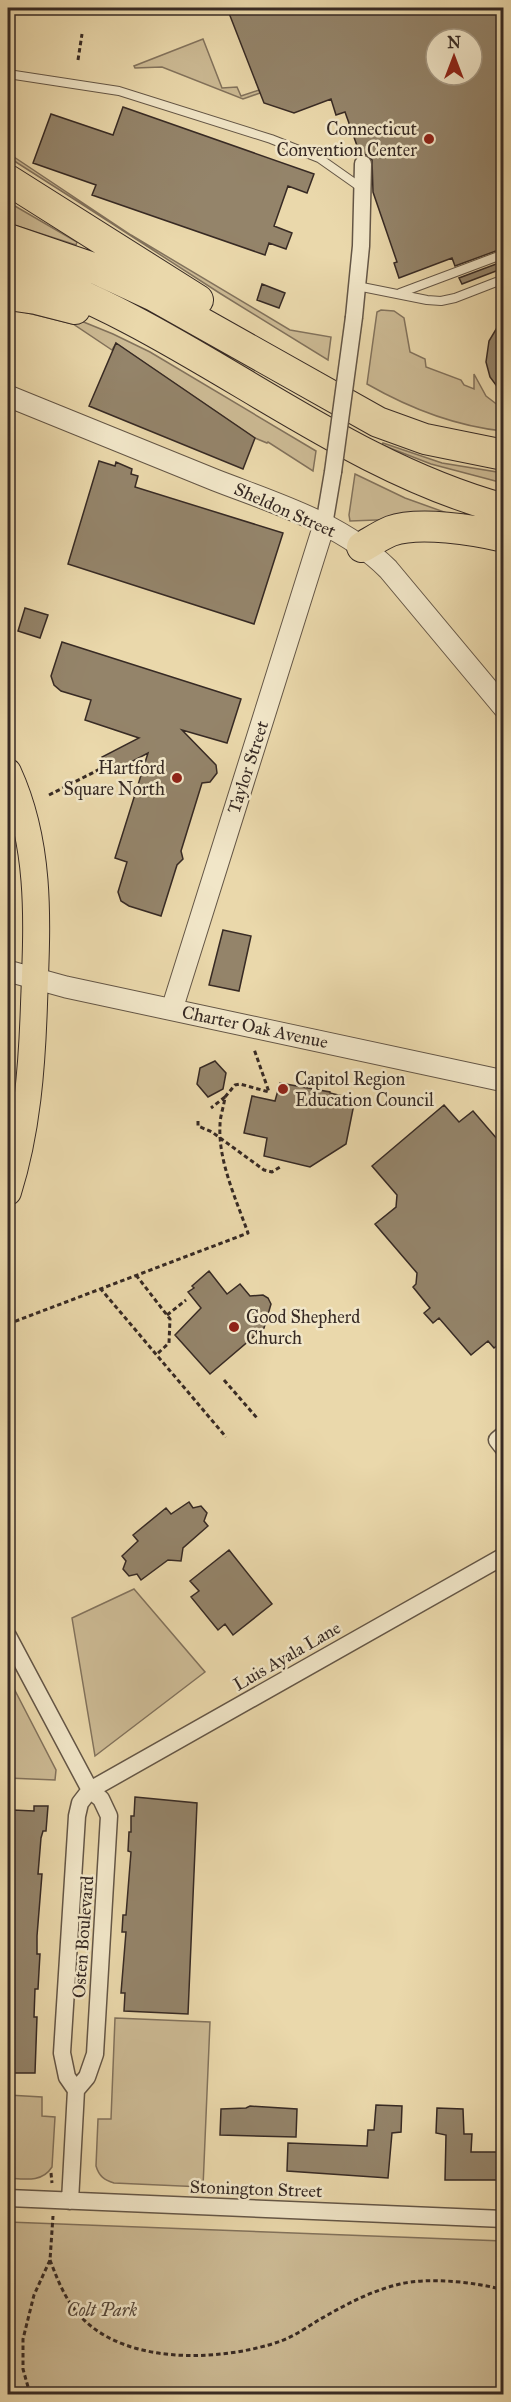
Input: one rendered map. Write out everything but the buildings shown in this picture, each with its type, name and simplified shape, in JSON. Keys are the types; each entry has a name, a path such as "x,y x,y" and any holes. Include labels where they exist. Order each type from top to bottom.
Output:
{"highway":[{"path":"8,180 191,294 205,307 214,328"},
{"path":"8,239 107,274 160,299 378,422 425,439 504,455"},
{"path":"8,267 73,292 157,334 350,446 402,473 453,494 504,509"},
{"path":"8,296 56,304 137,332 157,334"},
{"path":"473,450 504,447"},
{"path":"453,494 504,497"},
{"path":"362,547 392,531 410,528 458,529 504,537"}],"main road":[{"path":"8,772 30,838 37,903 34,1030 24,1127 8,1192"}],"street":[{"path":"324,525 362,246 363,164"},
{"name":"Sheldon Street","path":"8,396 324,525 362,547 394,576 504,708"},
{"name":"Taylor Street","path":"172,1009 324,525"},
{"name":"Charter Oak Avenue","path":"8,971 66,987 502,1084"},
{"name":"Luis Ayala Lane","path":"90,1790 504,1556"},
{"name":"Osten Boulevard","path":"8,1636 90,1790 107,1807 110,1826 95,2054 87,2078 76,2090"},
{"name":"Osten Boulevard","path":"70,2201 76,2090 67,2077 62,2053 77,1816 81,1803 90,1790"},
{"name":"Stonington Street","path":"8,2198 504,2219"}],"lane":[{"path":"8,74 119,90 271,139 319,158 363,189"},
{"path":"398,293 504,254"},
{"path":"357,286 441,301 504,279"}],"path":[{"path":"78,60 82,34"},
{"path":"49,795 106,766"},
{"path":"211,1108 235,1085 240,1084 269,1092 254,1049"},
{"path":"8,1324 248,1233 228,1177 221,1138 220,1124 225,1097"},
{"path":"198,1121 198,1126 221,1138 264,1170 272,1172 280,1167"},
{"path":"136,1275 170,1319 170,1343 157,1354"},
{"path":"100,1288 226,1437"},
{"path":"167,1315 186,1300"},
{"path":"224,1380 257,1418"},
{"path":"30,2394 23,2369 23,2339 34,2295 50,2260 63,2294 76,2311 83,2319 112,2340 144,2350 199,2356 239,2353 283,2340 352,2302 401,2284 446,2282 484,2285 504,2290"}],"green space":[{"path":"203,39 222,88 237,87 241,96 259,90 260,93 243,99 162,67 135,68 134,66"},
{"path":"8,153 131,235 290,330 331,337 328,360 8,157"},
{"path":"8,202 77,242 76,245 8,223"},
{"path":"394,311 404,318 410,352 425,359 426,367 461,380 464,385 474,389 474,374 486,396 503,409 503,431 467,425 433,415 367,384 377,312"},
{"path":"24,312 64,314 150,352 316,451 313,471 268,442 255,438 116,343 112,350 73,324"},
{"path":"383,443 442,463 503,473 503,483 431,464 382,445"},
{"path":"355,474 405,498 458,517 350,521"},
{"path":"134,1589 205,1672 95,1756 72,1618"},
{"path":"8,1677 56,1770 55,1780 8,1778"},
{"path":"115,2018 210,2022 203,2187 114,2183 100,2175 96,2166 98,2119 111,2119"},
{"path":"8,2095 42,2097 42,2116 55,2117 52,2167 38,2178 8,2178"},
{"name":"Colt Park","path":"8,2222 503,2241 503,2394 8,2394"}],"place":[{"name":"Connecticut Convention Center","path":"429,139"},
{"name":"Hartford Square North","path":"177,778"},
{"name":"Capitol Region Education Council","path":"283,1089"},
{"name":"Good Shepherd Church","path":"234,1327"}]}
